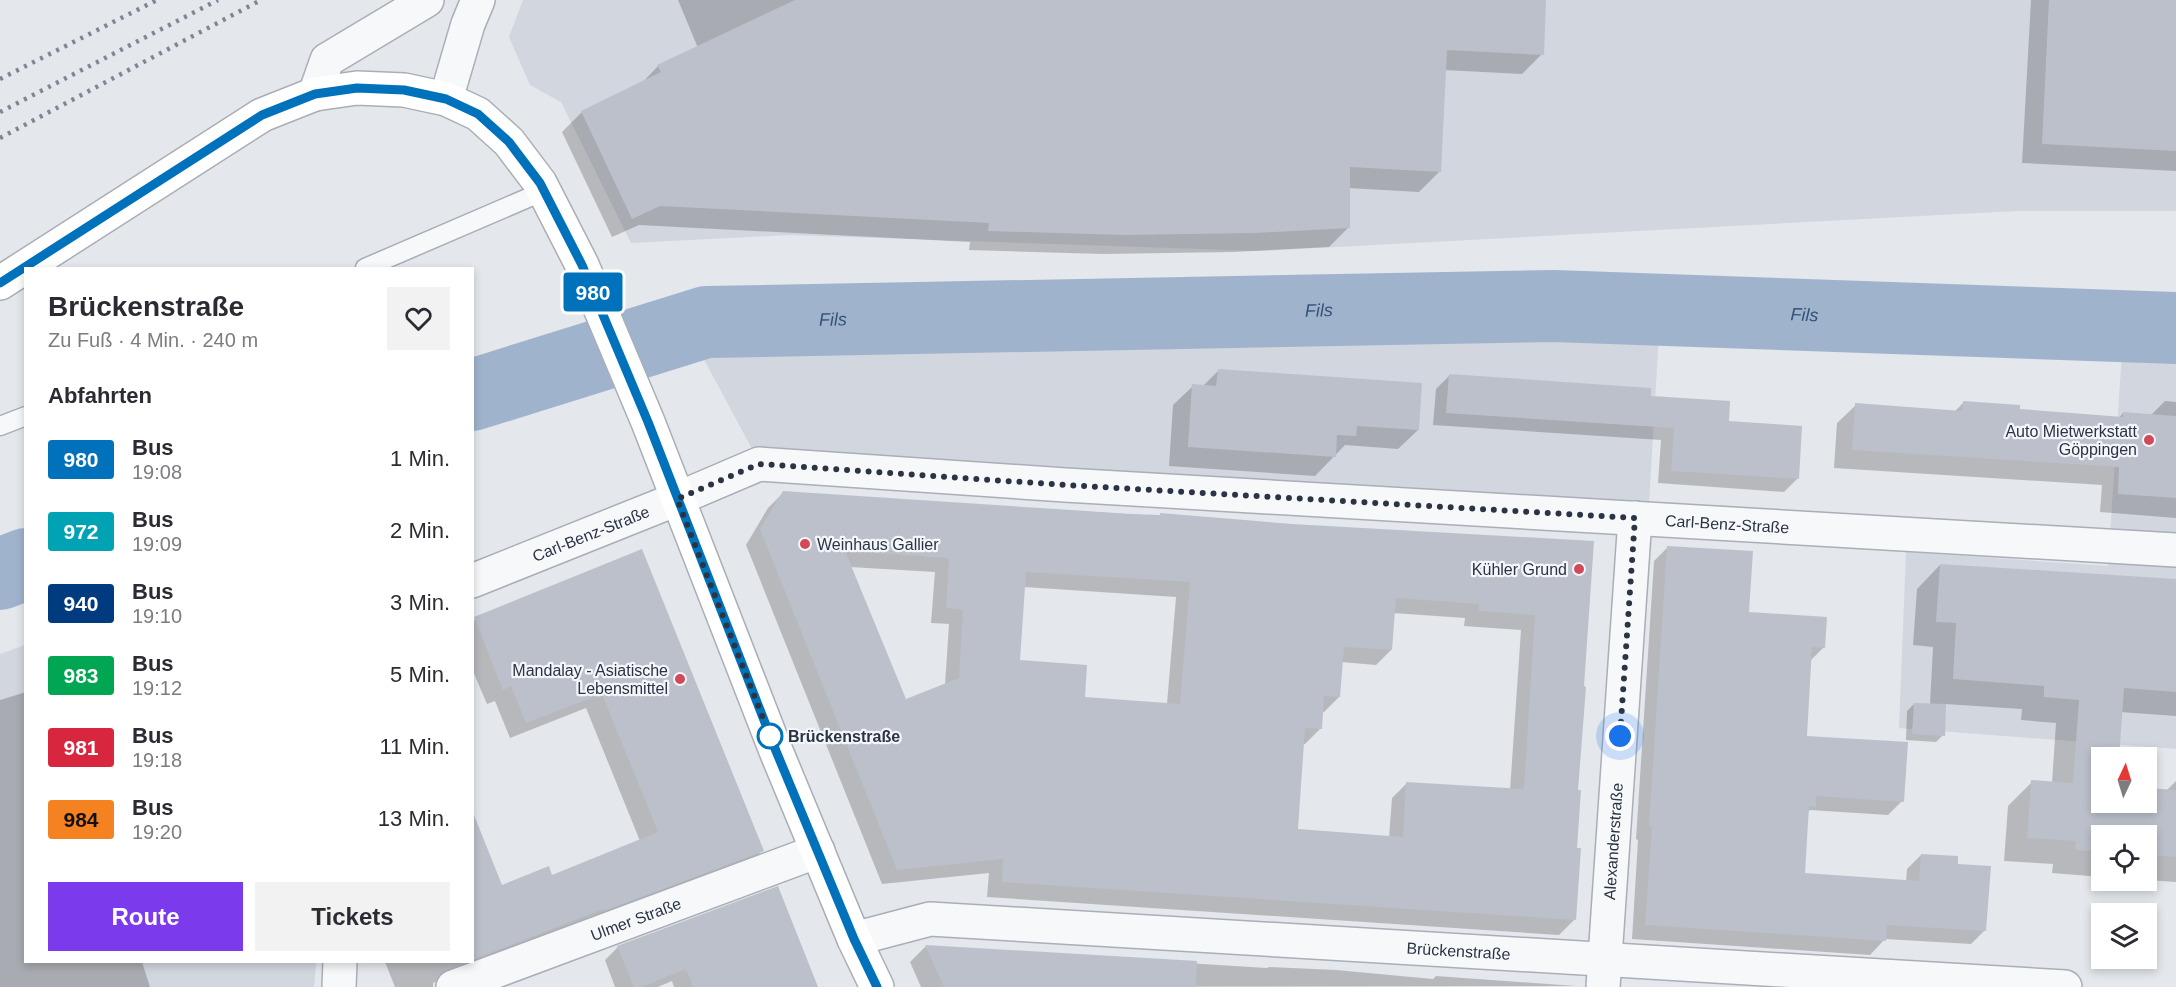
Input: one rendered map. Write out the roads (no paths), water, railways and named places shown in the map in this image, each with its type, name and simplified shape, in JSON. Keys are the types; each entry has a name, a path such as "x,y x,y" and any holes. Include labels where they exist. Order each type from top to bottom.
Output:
{"main road":[{"path":"25,267 262,115 315,94 357,88 404,90 446,99 478,114 509,142 544,190 582,265 648,422 818,851 854,939 877,987"},
{"path":"0,283 24,268"}],"street":[{"path":"315,94 327,60 427,0"},
{"path":"446,99 468,24 478,0"},
{"name":"Carl-Benz-Straße","path":"474,580 759,464 1065,485 2176,550"},
{"name":"Alexanderstraße","path":"1604,973 1635,518"},
{"name":"Ulmer Straße","path":"453,987 818,851"},
{"name":"Brückenstraße","path":"854,939 930,919 1604,973 2065,987"},
{"path":"339,987 340,963"}],"lane":[{"path":"367,267 544,190"},
{"path":"0,426 24,417"}],"waterway":[{"name":"Fils","path":"474,394 706,322 1554,306 2176,328"},
{"name":"Fils","path":"0,574 24,565"}],"railway":[{"path":"0,79 157,0"},
{"path":"0,112 218,0"},
{"path":"0,138 261,0"}],"place":[{"name":"Auto Mietwerkstatt Göppingen","path":"2149,440"},
{"name":"Weinhaus Gallier","path":"805,544"},
{"name":"Kühler Grund","path":"1579,569"},
{"name":"Mandalay - Asiatische Lebensmittel","path":"680,679"},
{"name":"Brückenstraße","path":"770,736"}]}
